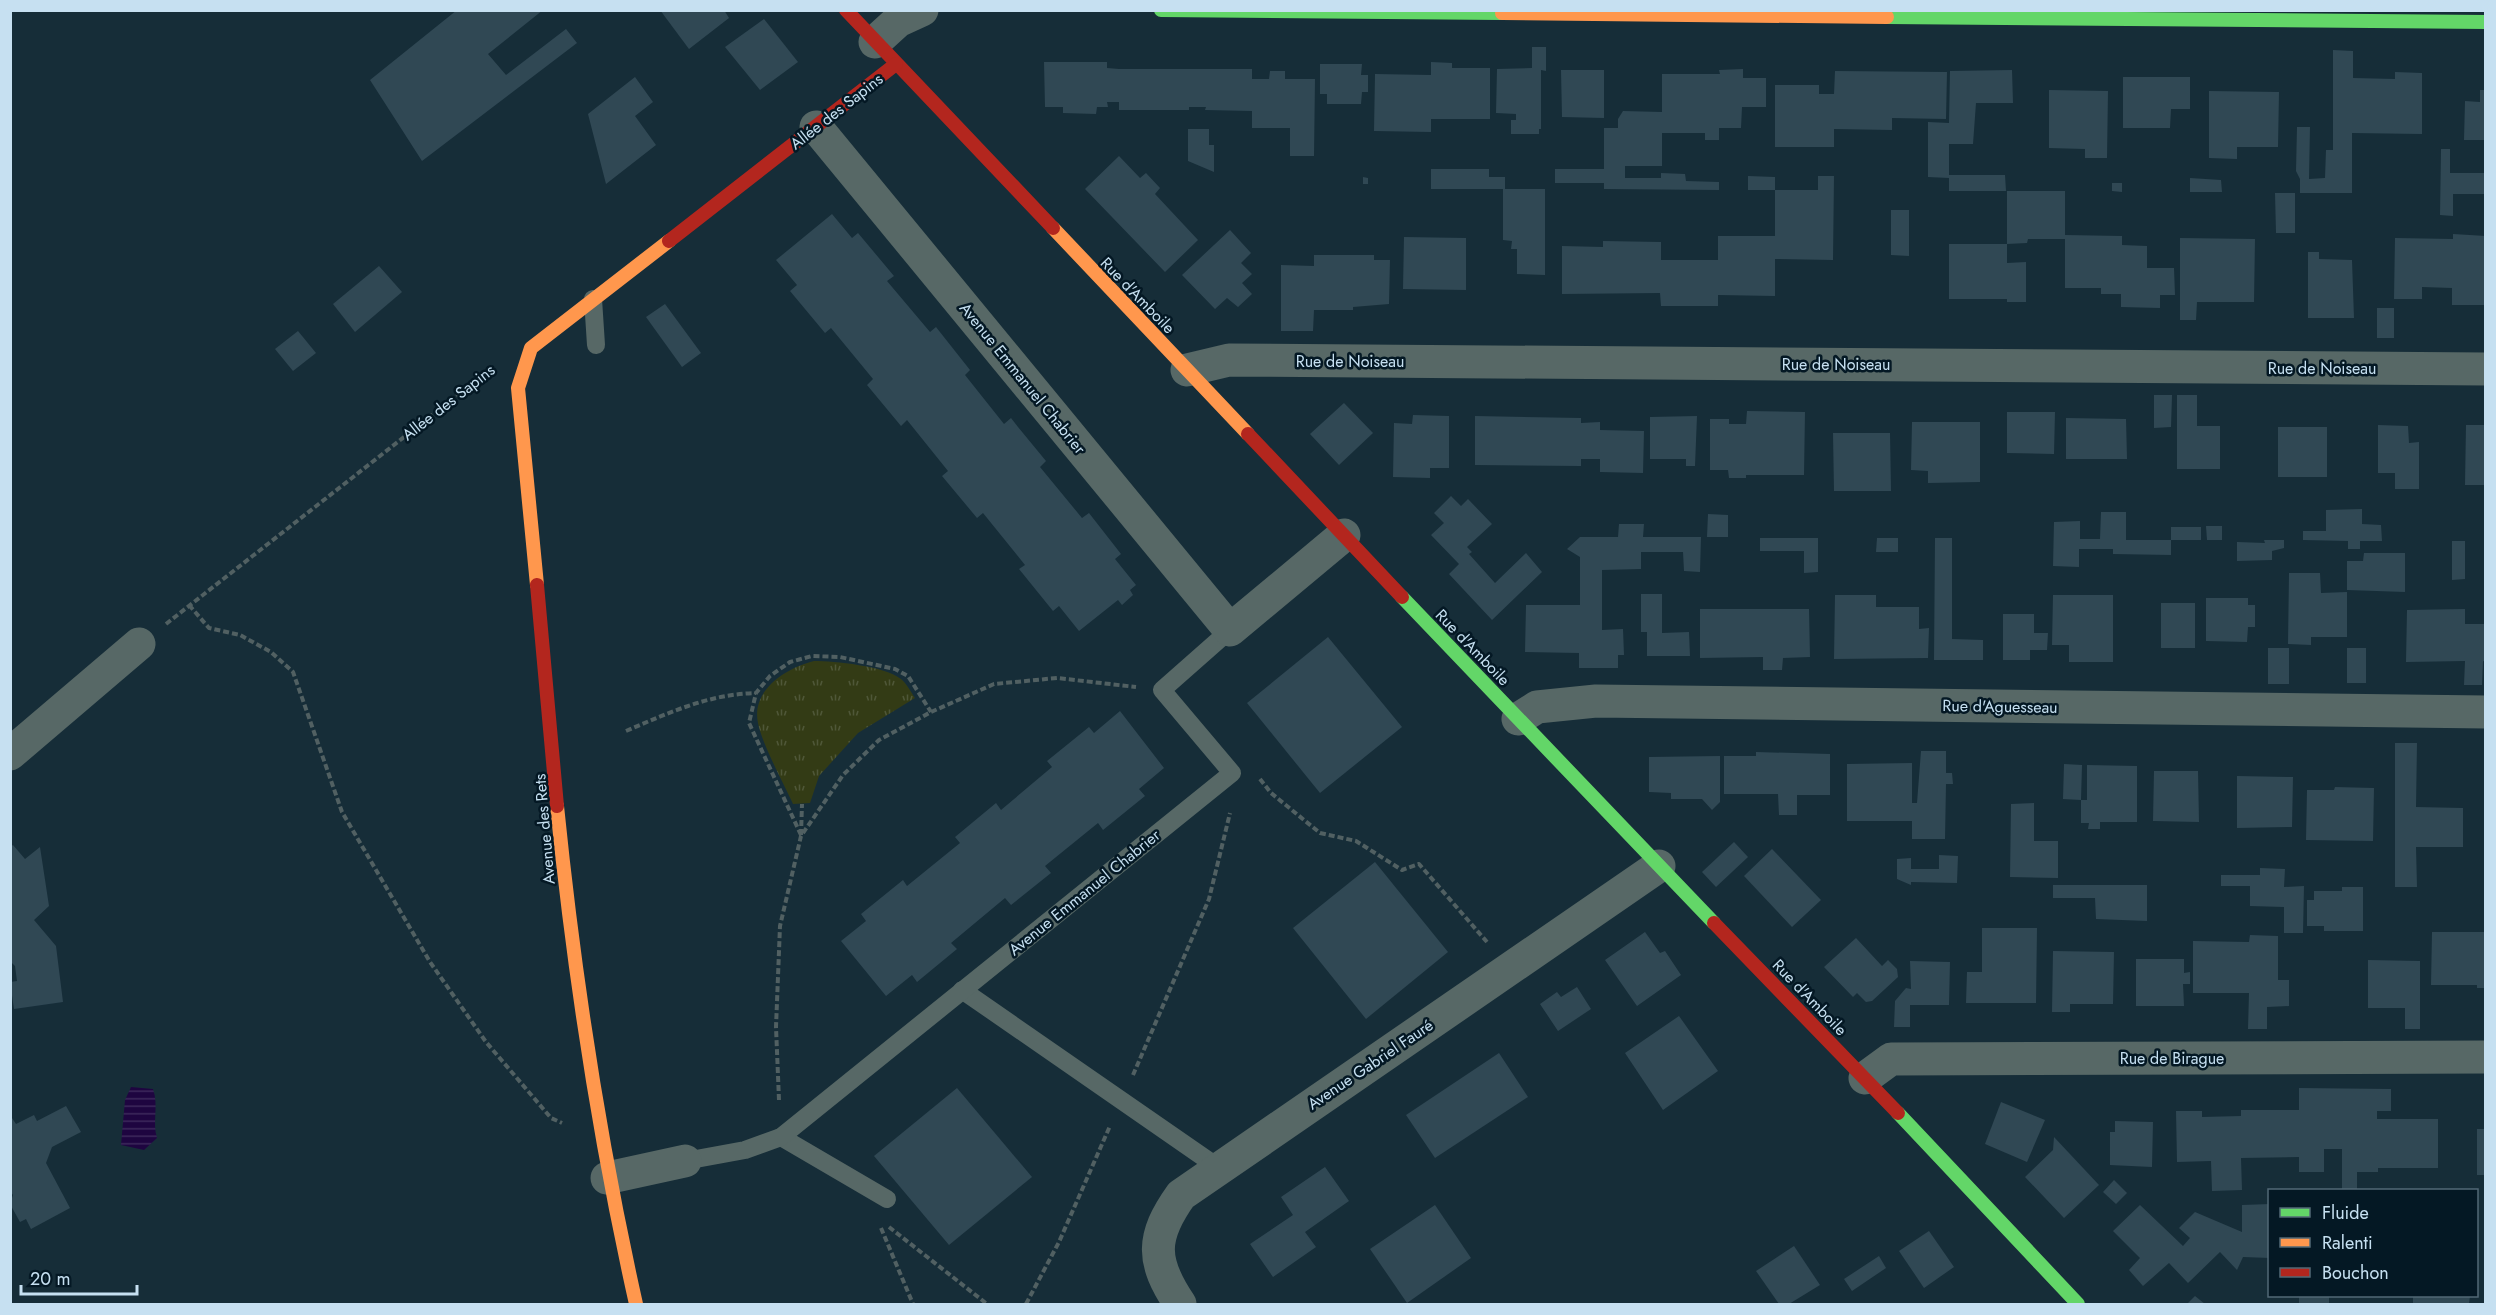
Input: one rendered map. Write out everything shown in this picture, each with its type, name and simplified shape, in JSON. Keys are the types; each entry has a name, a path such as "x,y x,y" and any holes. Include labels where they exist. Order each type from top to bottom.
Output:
{"street":[{"name":"Rue d'Amboile","path":"846,10 1518,719 1865,1078 2078,1305"},
{"path":"886,53 898,21 922,10"},
{"path":"1161,10 2486,22"},
{"name":"Allée des Sapins","path":"531,348 816,127 886,53"},
{"name":"Avenue Emmanuel Chabrier","path":"816,127 1230,630"},
{"name":"Avenue des Rets","path":"531,348 518,388 569,923 607,1178 636,1305"},
{"name":"Rue de Noiseau","path":"1187,370 1229,360 2486,369"},
{"path":"1230,630 1344,535"},
{"path":"10,754 139,644"},
{"name":"Rue d'Aguesseau","path":"1518,719 1538,707 1596,701 2486,712"},
{"name":"Avenue Gabriel Fauré","path":"1180,1305 1166,1285 1157,1251 1164,1220 1181,1195 1659,866"},
{"name":"Rue de Birague","path":"1865,1078 1891,1059 2486,1057"},
{"name":"Avenue Emmanuel Chabrier","path":"607,1178 685,1161"}],"lane":[{"path":"593,299 596,345"},
{"path":"1230,630 1162,690 1232,773"},
{"name":"Avenue Emmanuel Chabrier","path":"685,1161 745,1150 781,1137 1232,773"},
{"path":"962,990 1219,1168"},
{"path":"781,1137 887,1199"}],"path":[{"name":"Allée des Sapins","path":"139,644 500,362 531,348"},
{"path":"189,605 209,628 240,635 271,652 293,672 342,812 430,962 486,1042 551,1118 573,1128"},
{"path":"801,836 749,723 756,693 771,676 790,662 812,656 840,657 908,676 931,712"},
{"path":"801,836 843,776 879,740 931,712 994,684 1058,678 1162,690"},
{"path":"626,731 684,706 733,693 756,693"},
{"path":"1026,1305 1059,1242 1209,898 1232,802 1232,773 1248,763 1271,793 1320,833 1356,841 1402,870 1419,864 1510,968"},
{"path":"781,1137 776,1027 780,926 801,836 802,804"},
{"path":"913,1305 902,1272 877,1219 987,1305"}],"green space":[{"path":"814,661 846,663 893,674 901,679 915,698 858,733 819,776 810,803 793,804 764,742 757,711 760,700 773,682 792,669"}],"shaded area":[{"path":"131,1087 153,1089 155,1095 157,1138 144,1150 121,1145 125,1100"}],"building":[{"path":"457,10 543,10 488,54 506,75 566,29 577,43 422,161 370,80"},
{"path":"660,10 724,10 729,18 689,49"},
{"path":"764,19 798,62 760,90 725,47"},
{"path":"1532,47 1546,47 1546,71 1541,70 1541,129 1539,129 1539,134 1511,134 1511,120 1516,120 1516,114 1496,113 1497,69 1532,68"},
{"path":"2333,50 2353,51 2353,78 2395,79 2395,72 2422,73 2422,134 2352,133 2352,193 2300,193 2300,179 2296,171 2297,127 2310,127 2309,179 2325,178 2326,150 2333,150"},
{"path":"1044,62 1107,62 1107,68 1119,69 1252,69 1252,79 1269,79 1270,71 1285,71 1285,79 1315,79 1314,156 1290,156 1290,128 1252,128 1252,111 1205,110 1206,107 1189,107 1189,110 1119,110 1119,102 1107,102 1108,107 1097,107 1096,114 1063,113 1063,107 1045,107"},
{"path":"1431,62 1452,63 1452,68 1490,68 1490,119 1431,119 1431,132 1374,131 1375,74 1431,75"},
{"path":"1320,64 1362,64 1361,75 1368,75 1368,92 1362,92 1361,104 1327,104 1327,94 1320,94"},
{"path":"1743,69 1743,78 1766,78 1766,107 1742,107 1741,128 1719,128 1719,140 1705,140 1705,133 1662,133 1662,166 1625,166 1625,178 1661,178 1661,173 1685,174 1686,181 1719,182 1719,190 1604,189 1604,183 1555,183 1555,169 1604,169 1604,128 1618,128 1618,119 1623,111 1662,112 1662,74 1720,74 1719,70"},
{"path":"1561,70 1604,70 1604,118 1562,117"},
{"path":"2012,70 2013,103 1976,103 1973,144 1949,144 1949,175 2005,175 2006,191 1949,191 1949,178 1928,177 1928,122 1949,123 1950,71"},
{"path":"1835,71 1947,72 1946,119 1892,118 1892,130 1834,129 1834,147 1775,147 1775,85 1819,85 1819,94 1834,94"},
{"path":"635,77 653,102 635,116 656,145 606,184 588,114"},
{"path":"2123,77 2190,77 2190,109 2171,109 2170,128 2123,128"},
{"path":"2049,90 2108,91 2107,158 2085,158 2085,149 2049,148"},
{"path":"2480,90 2486,90 2486,140 2464,140 2465,101 2480,102"},
{"path":"2209,91 2279,92 2278,147 2237,147 2237,159 2209,158"},
{"path":"1188,129 1209,129 1209,145 1214,145 1214,172 1188,161"},
{"path":"2441,149 2450,149 2450,173 2486,173 2486,194 2453,194 2453,216 2440,215"},
{"path":"1119,156 1140,178 1146,173 1160,188 1155,194 1198,240 1165,272 1085,189"},
{"path":"1431,169 1489,169 1489,177 1505,177 1505,189 1545,189 1545,275 1517,274 1517,249 1511,249 1512,241 1503,240 1503,189 1431,189"},
{"path":"1748,176 1775,177 1775,190 1748,190"},
{"path":"1818,176 1834,176 1833,260 1775,259 1775,296 1718,295 1718,306 1661,306 1660,293 1562,294 1562,246 1603,247 1603,241 1661,242 1661,260 1718,260 1718,236 1775,236 1775,190 1818,190"},
{"path":"1363,177 1368,178 1368,184 1363,184"},
{"path":"2190,178 2221,180 2222,192 2190,192"},
{"path":"2112,183 2122,183 2122,192 2112,191"},
{"path":"2007,191 2065,191 2065,235 2122,236 2122,245 2147,246 2147,268 2174,268 2175,295 2160,295 2160,308 2121,307 2121,294 2101,294 2101,288 2065,288 2065,239 2028,239 2027,243 2007,244"},
{"path":"2275,193 2295,193 2295,233 2276,233"},
{"path":"1891,210 1909,210 1909,256 1891,255"},
{"path":"832,214 852,238 858,233 894,276 887,281 930,332 936,327 970,370 965,375 1004,424 1011,418 1046,461 1040,467 1082,518 1089,513 1121,554 1115,559 1136,585 1130,590 1133,595 1122,605 1118,600 1079,631 1059,606 1053,611 1019,569 1025,565 983,513 977,518 942,476 948,471 907,420 901,426 867,385 873,379 831,328 825,333 790,291 797,285 776,260"},
{"path":"1230,230 1251,253 1241,263 1252,274 1242,283 1252,294 1238,307 1227,298 1215,309 1182,275"},
{"path":"2453,234 2486,236 2486,305 2452,305 2452,288 2422,287 2422,299 2394,299 2395,238 2453,239"},
{"path":"1404,237 1466,238 1466,290 1403,289"},
{"path":"2180,238 2255,239 2254,302 2197,302 2196,320 2180,320"},
{"path":"1949,244 2007,244 2007,263 2026,262 2026,302 2007,302 2007,299 1949,299"},
{"path":"2308,252 2319,252 2319,259 2352,260 2354,318 2308,318"},
{"path":"1314,255 1374,255 1374,260 1390,260 1389,304 1353,307 1353,310 1314,310 1313,331 1281,331 1281,265 1314,266"},
{"path":"379,266 402,292 355,332 333,304"},
{"path":"665,304 701,353 682,367 646,317"},
{"path":"2377,308 2394,308 2394,338 2377,338"},
{"path":"298,331 316,353 293,371 275,349"},
{"path":"2154,395 2172,395 2171,427 2154,428"},
{"path":"2177,395 2197,395 2197,426 2220,426 2220,469 2177,469"},
{"path":"1344,403 1373,433 1339,465 1310,434"},
{"path":"1747,411 1805,412 1804,475 1746,475 1746,478 1729,478 1728,470 1710,470 1710,419 1729,419 1729,424 1746,424"},
{"path":"2007,412 2055,412 2054,454 2007,453"},
{"path":"1413,415 1449,416 1449,468 1430,468 1430,478 1393,477 1394,423 1412,424"},
{"path":"1475,416 1581,418 1581,423 1600,422 1600,430 1644,431 1643,473 1600,472 1600,459 1581,459 1581,466 1475,465"},
{"path":"1697,416 1695,466 1686,466 1686,459 1650,459 1650,417"},
{"path":"2066,418 2126,419 2127,459 2066,459"},
{"path":"1912,422 1980,422 1980,482 1928,483 1928,471 1911,470"},
{"path":"2378,425 2408,426 2409,443 2419,442 2419,489 2395,489 2395,473 2378,473"},
{"path":"2466,425 2486,425 2486,485 2465,485"},
{"path":"2278,427 2327,427 2327,477 2278,477"},
{"path":"1833,433 1890,433 1891,491 1834,491"},
{"path":"1451,496 1461,506 1468,499 1492,524 1467,547 1472,552 1469,554 1495,583 1526,553 1542,572 1492,620 1449,574 1459,564 1431,535 1444,523 1434,513"},
{"path":"2362,509 2362,524 2381,525 2382,541 2360,541 2360,549 2348,549 2348,541 2303,540 2303,531 2326,531 2326,510"},
{"path":"2101,512 2126,512 2126,540 2171,540 2171,555 2113,554 2113,549 2079,549 2079,567 2053,566 2054,522 2080,521 2080,539 2100,539"},
{"path":"1708,514 1728,515 1728,537 1707,537"},
{"path":"1619,524 1644,524 1643,537 1701,537 1700,572 1684,571 1683,552 1641,552 1641,569 1602,570 1602,630 1623,629 1624,655 1618,655 1618,668 1579,668 1579,653 1525,652 1526,605 1580,605 1580,557 1567,549 1580,537 1618,537"},
{"path":"2206,526 2222,526 2222,540 2207,540"},
{"path":"2171,527 2201,527 2201,540 2171,540"},
{"path":"1760,538 1818,538 1818,572 1804,573 1804,551 1760,551"},
{"path":"1877,538 1898,538 1898,552 1876,552"},
{"path":"1935,538 1952,538 1952,639 1983,640 1983,660 1934,660"},
{"path":"2264,540 2284,540 2284,548 2272,551 2272,560 2237,561 2237,542 2265,543"},
{"path":"2452,541 2465,541 2465,579 2452,580"},
{"path":"2364,553 2405,553 2405,592 2347,590 2347,561 2363,561"},
{"path":"2289,573 2320,573 2321,593 2347,592 2347,637 2311,637 2311,645 2288,644"},
{"path":"1641,594 1662,594 1662,633 1689,632 1690,656 1647,656 1647,632 1641,632"},
{"path":"1835,595 1876,595 1876,607 1919,607 1919,629 1929,628 1928,658 1834,659"},
{"path":"2053,595 2113,595 2113,662 2069,662 2069,645 2052,645"},
{"path":"2206,598 2248,598 2248,605 2255,605 2255,627 2248,627 2247,642 2206,641"},
{"path":"2161,603 2195,603 2195,648 2161,648"},
{"path":"1700,609 1809,609 1810,657 1783,658 1782,670 1763,670 1763,657 1700,658"},
{"path":"2465,609 2465,624 2486,624 2486,662 2483,661 2482,685 2464,685 2465,661 2406,662 2407,610"},
{"path":"2003,614 2034,614 2034,633 2048,633 2047,650 2030,650 2030,660 2003,660"},
{"path":"1328,637 1402,727 1320,793 1247,703"},
{"path":"2268,648 2289,648 2289,684 2268,684"},
{"path":"2347,648 2366,648 2366,683 2347,683"},
{"path":"1120,711 1164,768 1139,789 1145,796 1103,830 1098,823 1045,866 1051,873 1011,905 1005,898 951,943 957,949 917,982 912,975 886,996 841,941 866,921 861,914 903,880 907,886 960,843 955,837 996,803 1001,810 1052,767 1047,761 1089,727 1094,733"},
{"path":"2395,743 2417,743 2416,807 2463,808 2463,847 2416,847 2417,887 2395,887"},
{"path":"1921,751 1946,751 1946,773 1952,773 1953,784 1946,784 1945,839 1912,839 1912,821 1847,821 1847,764 1912,763 1912,803 1917,803"},
{"path":"1756,752 1830,754 1830,795 1797,795 1797,815 1779,815 1778,794 1724,794 1724,756 1756,756"},
{"path":"1720,756 1720,802 1712,810 1702,799 1671,799 1671,793 1649,792 1649,757"},
{"path":"2064,764 2082,765 2081,800 2063,799"},
{"path":"2087,765 2137,766 2137,822 2100,822 2100,829 2088,829 2089,823 2081,823 2081,800 2087,800"},
{"path":"2154,771 2198,771 2199,822 2153,821"},
{"path":"2237,776 2293,777 2292,827 2237,828"},
{"path":"2335,787 2374,788 2373,841 2306,840 2307,790 2334,790"},
{"path":"2034,803 2034,841 2058,841 2058,878 2010,877 2011,804"},
{"path":"1734,842 1748,857 1716,887 1702,872"},
{"path":"13,845 25,859 40,847 49,906 34,920 56,946 63,1002 14,1009 10,982 17,981 15,966 10,961 10,847"},
{"path":"1772,849 1821,900 1792,927 1744,876"},
{"path":"1939,855 1958,856 1957,883 1911,882 1911,885 1897,879 1897,859 1911,858 1911,869 1939,869"},
{"path":"1375,862 1448,952 1366,1019 1293,928"},
{"path":"2260,868 2285,869 2284,887 2304,886 2303,933 2284,933 2284,907 2250,906 2250,886 2221,886 2221,875 2260,875"},
{"path":"2053,885 2147,885 2147,921 2096,919 2095,898 2053,898"},
{"path":"2342,887 2363,887 2363,931 2324,931 2324,926 2307,926 2307,900 2314,900 2314,891 2342,891"},
{"path":"1982,928 2037,928 2036,1003 1966,1003 1967,972 1982,972"},
{"path":"1645,932 1660,953 1665,951 1681,975 1637,1006 1605,960"},
{"path":"2432,932 2486,932 2486,988 2477,988 2477,985 2431,985"},
{"path":"2250,935 2278,936 2278,980 2289,980 2289,1006 2267,1007 2267,1029 2248,1029 2249,993 2193,993 2193,941 2249,942"},
{"path":"1856,938 1882,966 1888,960 1897,969 1898,977 1872,1001 1866,1002 1857,993 1853,997 1824,967"},
{"path":"2053,951 2114,952 2113,1004 2070,1004 2070,1012 2052,1012"},
{"path":"2136,959 2184,959 2184,973 2190,972 2190,984 2183,984 2184,1006 2136,1006"},
{"path":"2368,960 2420,961 2420,1029 2405,1029 2405,1008 2368,1008"},
{"path":"1910,961 1950,962 1949,1005 1910,1005 1910,1027 1894,1027 1895,1001 1906,988 1911,989"},
{"path":"1577,987 1591,1009 1558,1031 1540,1004 1557,992 1561,997"},
{"path":"1679,1016 1718,1071 1663,1110 1625,1053"},
{"path":"1499,1053 1528,1097 1435,1158 1406,1115"},
{"path":"957,1088 1032,1177 949,1245 874,1156"},
{"path":"2299,1088 2391,1089 2391,1111 2377,1111 2377,1119 2438,1119 2438,1168 2378,1168 2378,1172 2357,1172 2357,1189 2342,1189 2342,1149 2324,1149 2324,1172 2299,1172 2299,1157 2241,1158 2242,1190 2212,1191 2211,1161 2177,1162 2176,1111 2202,1111 2202,1117 2241,1116 2241,1110 2299,1110"},
{"path":"2001,1102 2045,1120 2027,1162 1985,1144"},
{"path":"66,1106 81,1132 52,1147 46,1163 70,1208 31,1229 26,1219 20,1222 10,1204 13,1195 10,1191 10,1115 16,1124 34,1115 37,1121"},
{"path":"2115,1121 2153,1122 2152,1167 2110,1165 2110,1132 2115,1132"},
{"path":"2477,1129 2486,1129 2486,1175 2477,1175"},
{"path":"2054,1137 2099,1185 2064,1218 2025,1177 2053,1150"},
{"path":"1325,1167 1349,1201 1305,1232 1316,1247 1273,1277 1250,1244 1293,1215 1281,1197"},
{"path":"2114,1180 2127,1193 2116,1204 2103,1192"},
{"path":"2268,1204 2268,1258 2243,1257 2237,1270 2220,1252 2188,1283 2169,1263 2143,1286 2129,1270 2140,1258 2113,1231 2140,1205 2183,1246 2190,1238 2179,1228 2195,1212 2242,1232 2242,1205"},
{"path":"1435,1205 1471,1258 1407,1303 1370,1249"},
{"path":"1929,1231 1954,1267 1924,1288 1899,1251"},
{"path":"1794,1246 1820,1285 1789,1304 1779,1304 1756,1271"},
{"path":"1879,1256 1886,1268 1852,1291 1844,1279"},
{"path":"2195,1296 2205,1304 2187,1304"},
{"path":"2299,1297 2329,1297 2329,1304 2299,1304"},
{"path":"2413,1297 2470,1297 2469,1304 2413,1304"}],"traffic: fast":[{"path":"1161,10 1502,13"},
{"path":"1887,17 2486,22"},
{"path":"1402,597 1714,923"},
{"path":"1898,1113 2078,1304"}],"traffic: slow":[{"path":"1502,13 1887,17"},
{"path":"1053,228 1248,434"},
{"path":"537,585 518,388 531,348 669,241"},
{"path":"557,806 571,931 589,1056 610,1180 636,1304"}],"traffic: jam":[{"path":"846,10 1053,228"},
{"path":"669,241 896,64"},
{"path":"1248,434 1402,597"},
{"path":"537,585 557,806"},
{"path":"1714,923 1898,1113"}]}
